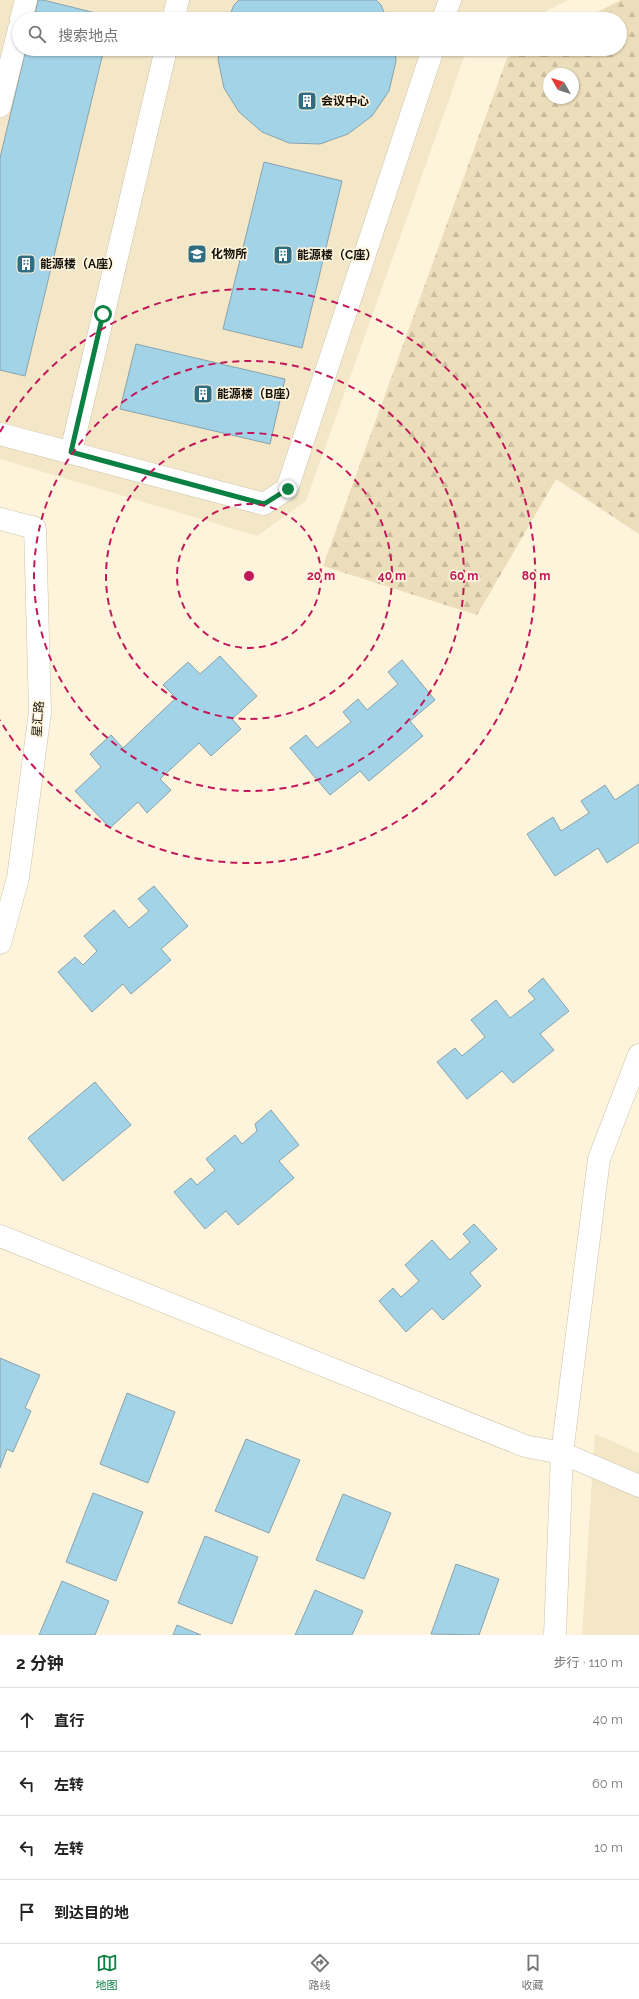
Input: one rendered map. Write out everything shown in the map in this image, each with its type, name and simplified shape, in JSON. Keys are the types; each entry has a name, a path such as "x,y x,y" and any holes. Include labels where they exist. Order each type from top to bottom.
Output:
{"street":[{"path":"23,12 26,0"},
{"path":"175,12 178,0"},
{"path":"446,12 450,0"},
{"path":"0,106 12,56"},
{"path":"71,452 164,56"},
{"path":"0,434 264,504 288,489 431,56"},
{"name":"星汇路","path":"0,519 35,528 40,712 18,878 0,943"},
{"path":"555,1635 562,1453 599,1160 639,1055"},
{"path":"0,1236 525,1446 562,1453 639,1486"}],"shaded area":[{"name":"化物所","path":"0,0 569,0 544,12 12,12 12,56 465,56 306,501 257,536 0,459"},
{"path":"595,1434 639,1453 639,1635 582,1635"}],"green space":[{"path":"621,0 639,0 639,534 556,479 477,615 323,566 507,58 511,56 627,56 627,12 598,12"}],"building":[{"path":"38,0 43,0 92,12 35,12"},
{"path":"239,0 376,0 381,5 384,12 231,12 234,5"},
{"name":"能源楼（A座）","path":"24,56 102,56 25,376 0,370 0,158"},
{"name":"会议中心","path":"219,56 396,56 396,61 389,91 372,116 348,134 320,144 289,143 262,132 239,112 224,88"},
{"name":"能源楼（C座）","path":"264,162 342,181 302,348 223,329"},
{"name":"能源楼（B座）","path":"136,344 285,379 270,444 120,409"},
{"path":"220,656 257,696 232,719 241,729 211,756 199,743 160,779 171,790 147,813 138,802 110,828 75,791 101,767 90,754 111,735 123,748 176,698 163,685 188,662 200,674"},
{"path":"402,660 435,700 410,721 423,736 369,781 360,771 330,795 290,748 306,735 317,748 351,722 343,712 358,699 367,710 398,684 388,672"},
{"path":"639,784 639,842 607,863 598,848 555,876 527,834 553,817 561,831 589,813 581,801 605,785 615,800"},
{"path":"154,886 188,926 161,949 171,960 131,994 123,984 92,1012 58,972 75,957 83,965 97,951 84,936 114,910 129,928 149,911 138,899"},
{"path":"543,978 569,1011 540,1034 554,1050 513,1083 502,1071 467,1099 437,1062 455,1048 462,1056 485,1037 471,1020 496,1000 510,1018 535,999 528,991"},
{"path":"95,1082 131,1125 63,1181 28,1138"},
{"path":"271,1110 299,1145 279,1161 294,1178 238,1225 226,1211 205,1229 174,1192 191,1178 197,1185 215,1170 206,1159 235,1135 242,1144 257,1131 255,1124"},
{"path":"474,1224 497,1249 470,1273 481,1286 443,1320 432,1308 406,1332 379,1301 393,1288 401,1297 419,1281 405,1265 432,1240 450,1260 470,1242 463,1234"},
{"path":"0,1358 40,1375 25,1408 31,1411 13,1452 7,1449 0,1468"},
{"path":"127,1393 175,1412 148,1483 100,1464"},
{"path":"246,1439 300,1460 269,1533 215,1511"},
{"path":"93,1493 143,1512 116,1581 66,1562"},
{"path":"343,1494 391,1513 364,1579 316,1560"},
{"path":"205,1536 258,1557 232,1624 178,1603"},
{"path":"456,1564 499,1579 479,1635 431,1634"},
{"path":"62,1581 109,1601 95,1635 39,1635"},
{"path":"315,1590 363,1611 352,1635 295,1635"},
{"path":"177,1625 201,1635 173,1635"}],"place":[{"name":"会议中心","path":"307,101"},
{"name":"化物所","path":"197,254"},
{"name":"能源楼（C座）","path":"283,255"},
{"name":"能源楼（A座）","path":"26,264"},
{"name":"能源楼（B座）","path":"203,394"}],"route":[{"path":"103,314 71,452 264,504 288,489"}]}
